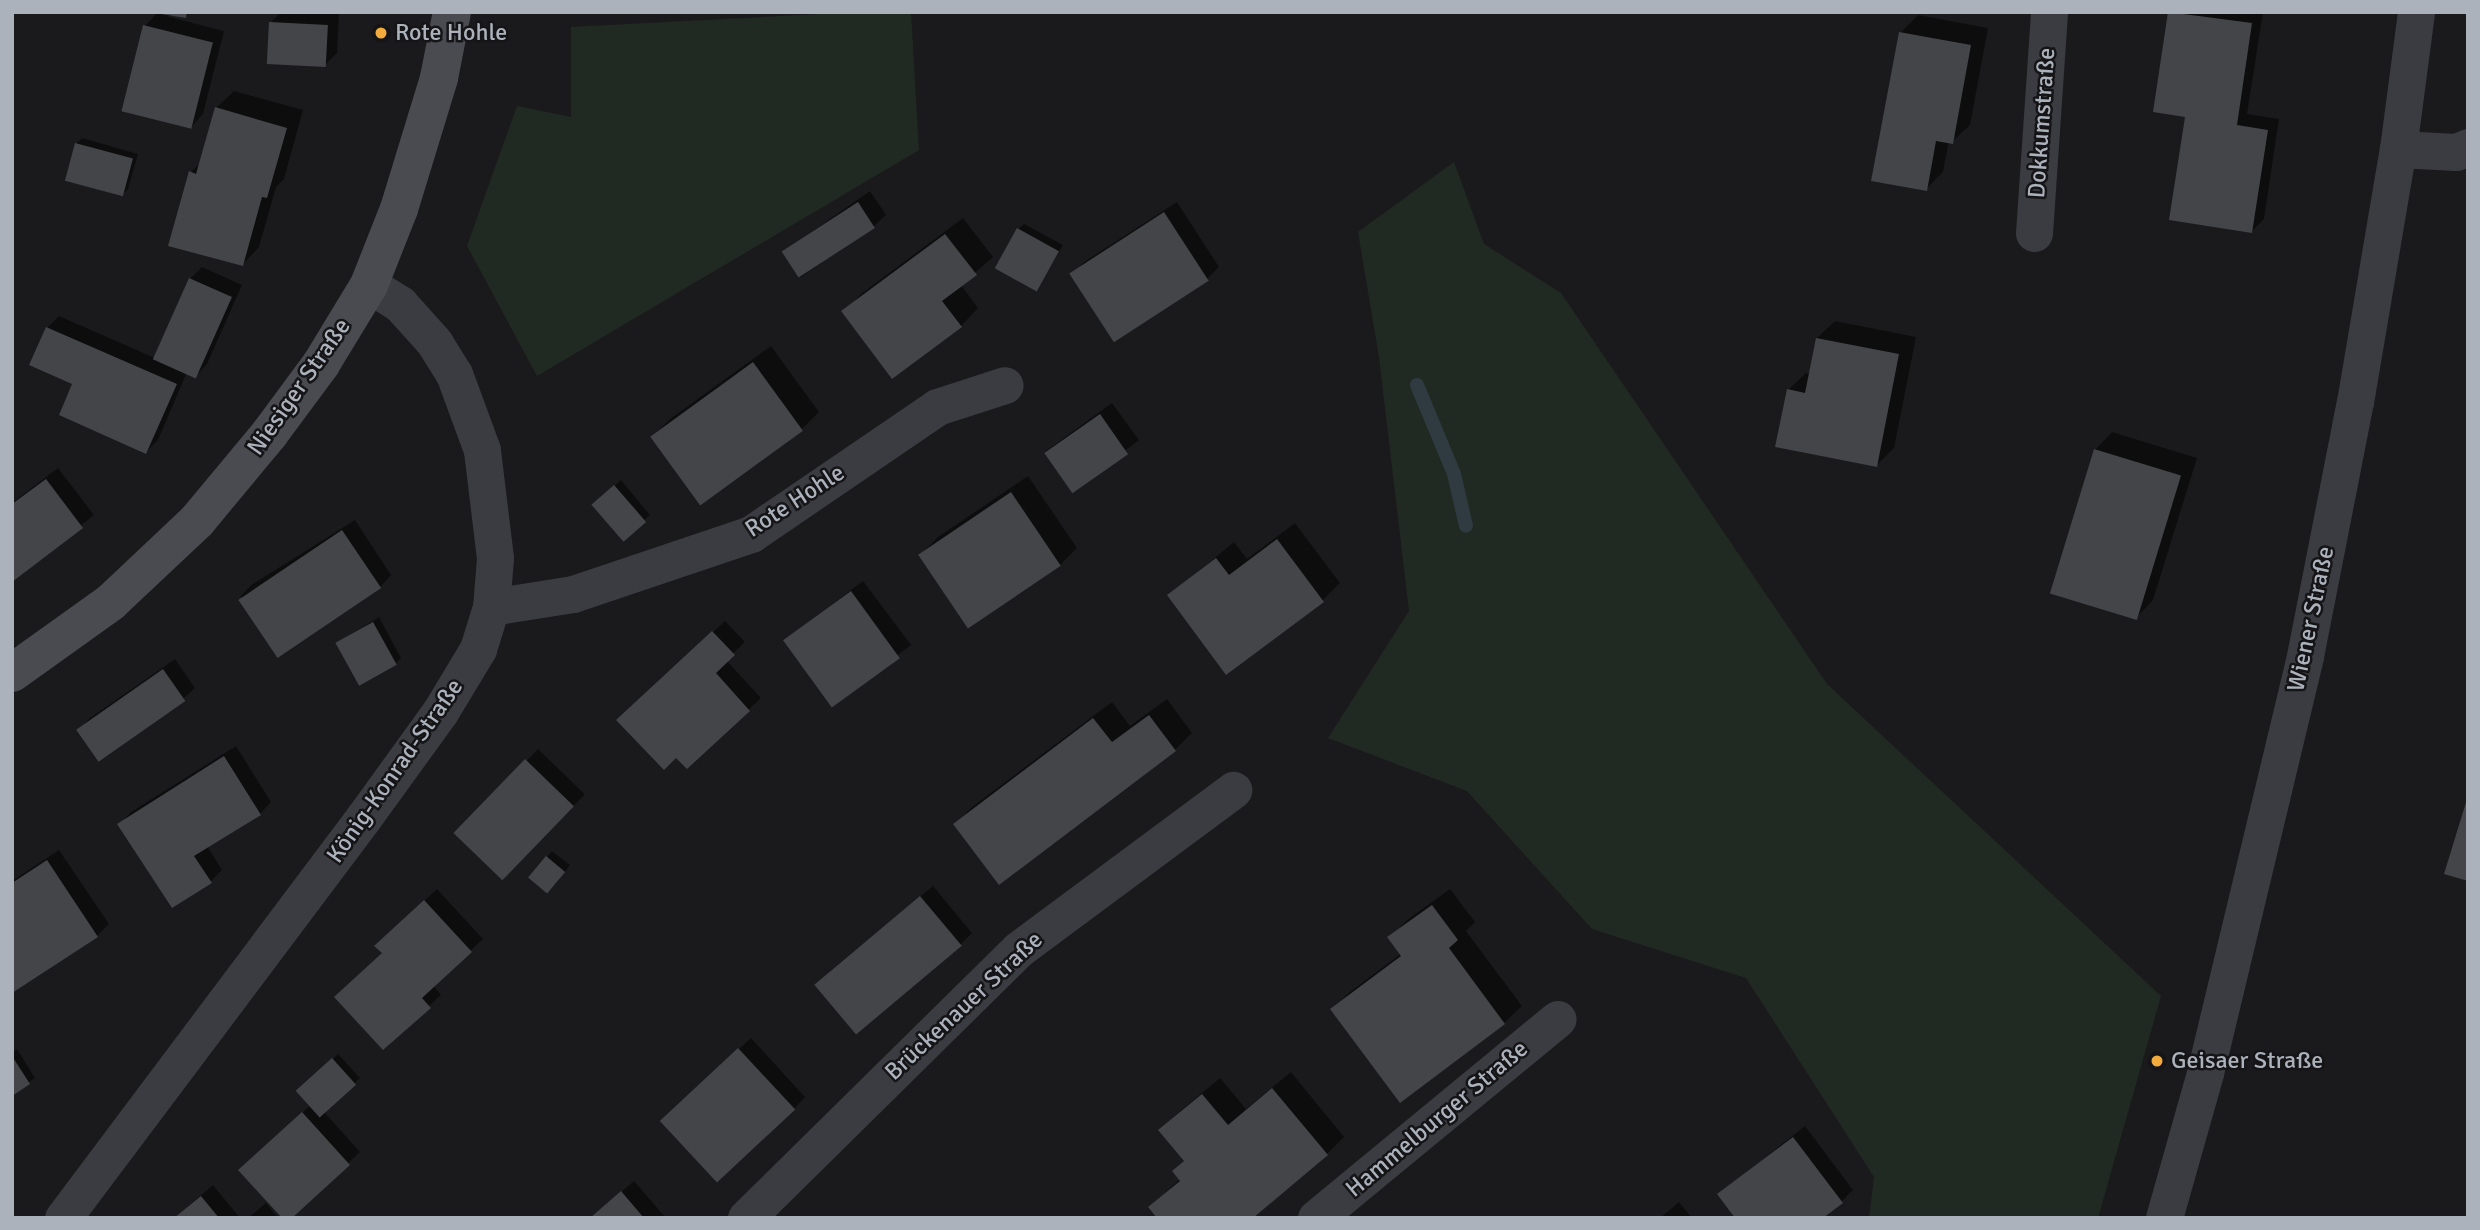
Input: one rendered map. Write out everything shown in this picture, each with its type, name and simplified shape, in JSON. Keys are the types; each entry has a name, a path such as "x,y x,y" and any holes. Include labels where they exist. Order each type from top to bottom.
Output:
{"main road":[{"name":"Niesiger Straße","path":"12,673 111,602 197,521 270,433 321,364 369,285 399,209 427,118 452,12"}],"street":[{"name":"Dokkumstraße","path":"2034,233 2049,12"},
{"name":"Wiener Straße","path":"2164,1218 2205,1073 2305,656 2355,402 2398,149 2416,12"},
{"path":"2398,149 2456,152 2468,147"},
{"name":"König-Konrad-Straße","path":"63,1218 440,712 478,649 491,607 495,558 482,450 470,411 454,374 435,343 400,304 369,285"},
{"name":"Rote Hohle","path":"491,607 573,594 751,534 937,407 1005,385"},
{"name":"Brückenauer Straße","path":"746,1218 1019,948 1233,790"},
{"name":"Hammelburger Straße","path":"1316,1218 1557,1019"}],"shaded area":[{"path":"857,12 911,12 919,150 537,376 467,246 517,106 571,117 571,27"},
{"path":"1454,162 1484,244 1561,293 1827,684 2161,996 2098,1218 1869,1218 1874,1177 1746,978 1592,929 1467,791 1328,738 1409,611 1379,357 1358,232"}],"building":[{"path":"149,12 187,12 186,18"},
{"path":"2168,12 2252,23 2237,125 2268,130 2252,233 2169,220 2185,117 2153,112"},
{"path":"269,22 328,25 326,67 267,64"},
{"path":"143,25 213,42 191,129 121,111"},
{"path":"1899,32 1971,45 1953,144 1936,141 1927,191 1871,181"},
{"path":"215,107 287,128 267,198 262,197 243,266 168,246 189,171 196,174"},
{"path":"75,143 133,159 123,196 65,181"},
{"path":"858,202 875,228 799,278 782,252"},
{"path":"1164,212 1209,281 1114,342 1069,274"},
{"path":"1017,228 1059,251 1037,292 995,268"},
{"path":"945,234 977,275 942,301 962,327 892,379 841,311"},
{"path":"189,278 232,297 196,378 153,359"},
{"path":"46,327 177,384 146,454 59,415 72,384 29,365"},
{"path":"1816,338 1899,354 1877,467 1775,447 1787,389 1805,393"},
{"path":"753,362 803,431 700,505 650,437"},
{"path":"1100,414 1128,454 1072,493 1044,453"},
{"path":"2094,449 2181,476 2137,620 2050,593"},
{"path":"46,479 83,528 12,582 12,504"},
{"path":"614,485 646,522 624,542 591,505"},
{"path":"1011,492 1061,566 968,628 918,555"},
{"path":"342,530 381,588 278,658 238,600"},
{"path":"1277,539 1324,602 1226,675 1167,595 1216,558 1229,575"},
{"path":"851,591 900,658 832,708 783,640"},
{"path":"373,622 397,665 359,686 335,643"},
{"path":"712,631 735,655 716,673 750,711 687,769 676,758 664,770 616,720"},
{"path":"163,669 185,701 99,762 76,730"},
{"path":"1149,715 1176,751 999,885 953,824 1093,718 1112,742"},
{"path":"224,756 261,815 194,856 212,883 172,908 117,824"},
{"path":"525,759 574,806 502,880 453,833"},
{"path":"2468,800 2468,881 2444,874"},
{"path":"546,856 565,872 547,894 528,877"},
{"path":"47,860 98,937 12,993 12,883"},
{"path":"920,896 962,946 856,1034 814,985"},
{"path":"424,900 472,952 422,998 431,1008 383,1050 334,997 382,953 374,946"},
{"path":"1432,905 1458,940 1449,948 1505,1024 1400,1103 1330,1009 1401,956 1387,937"},
{"path":"738,1048 795,1109 717,1182 660,1121"},
{"path":"12,1056 30,1084 12,1096"},
{"path":"332,1058 356,1085 320,1118 296,1091"},
{"path":"1272,1088 1328,1155 1253,1218 1157,1218 1148,1207 1180,1181 1172,1171 1184,1161 1158,1130 1202,1094 1228,1125"},
{"path":"302,1112 350,1165 292,1218 282,1218 238,1170"},
{"path":"1793,1137 1843,1203 1823,1218 1735,1218 1717,1194"},
{"path":"621,1191 644,1218 590,1218"},
{"path":"201,1196 219,1218 174,1218"}],"waterway":[{"path":"1417,385 1454,474 1466,526"}],"place":[{"name":"Rote Hohle","path":"381,33"},
{"name":"Geisaer Straße","path":"2157,1061"}]}
